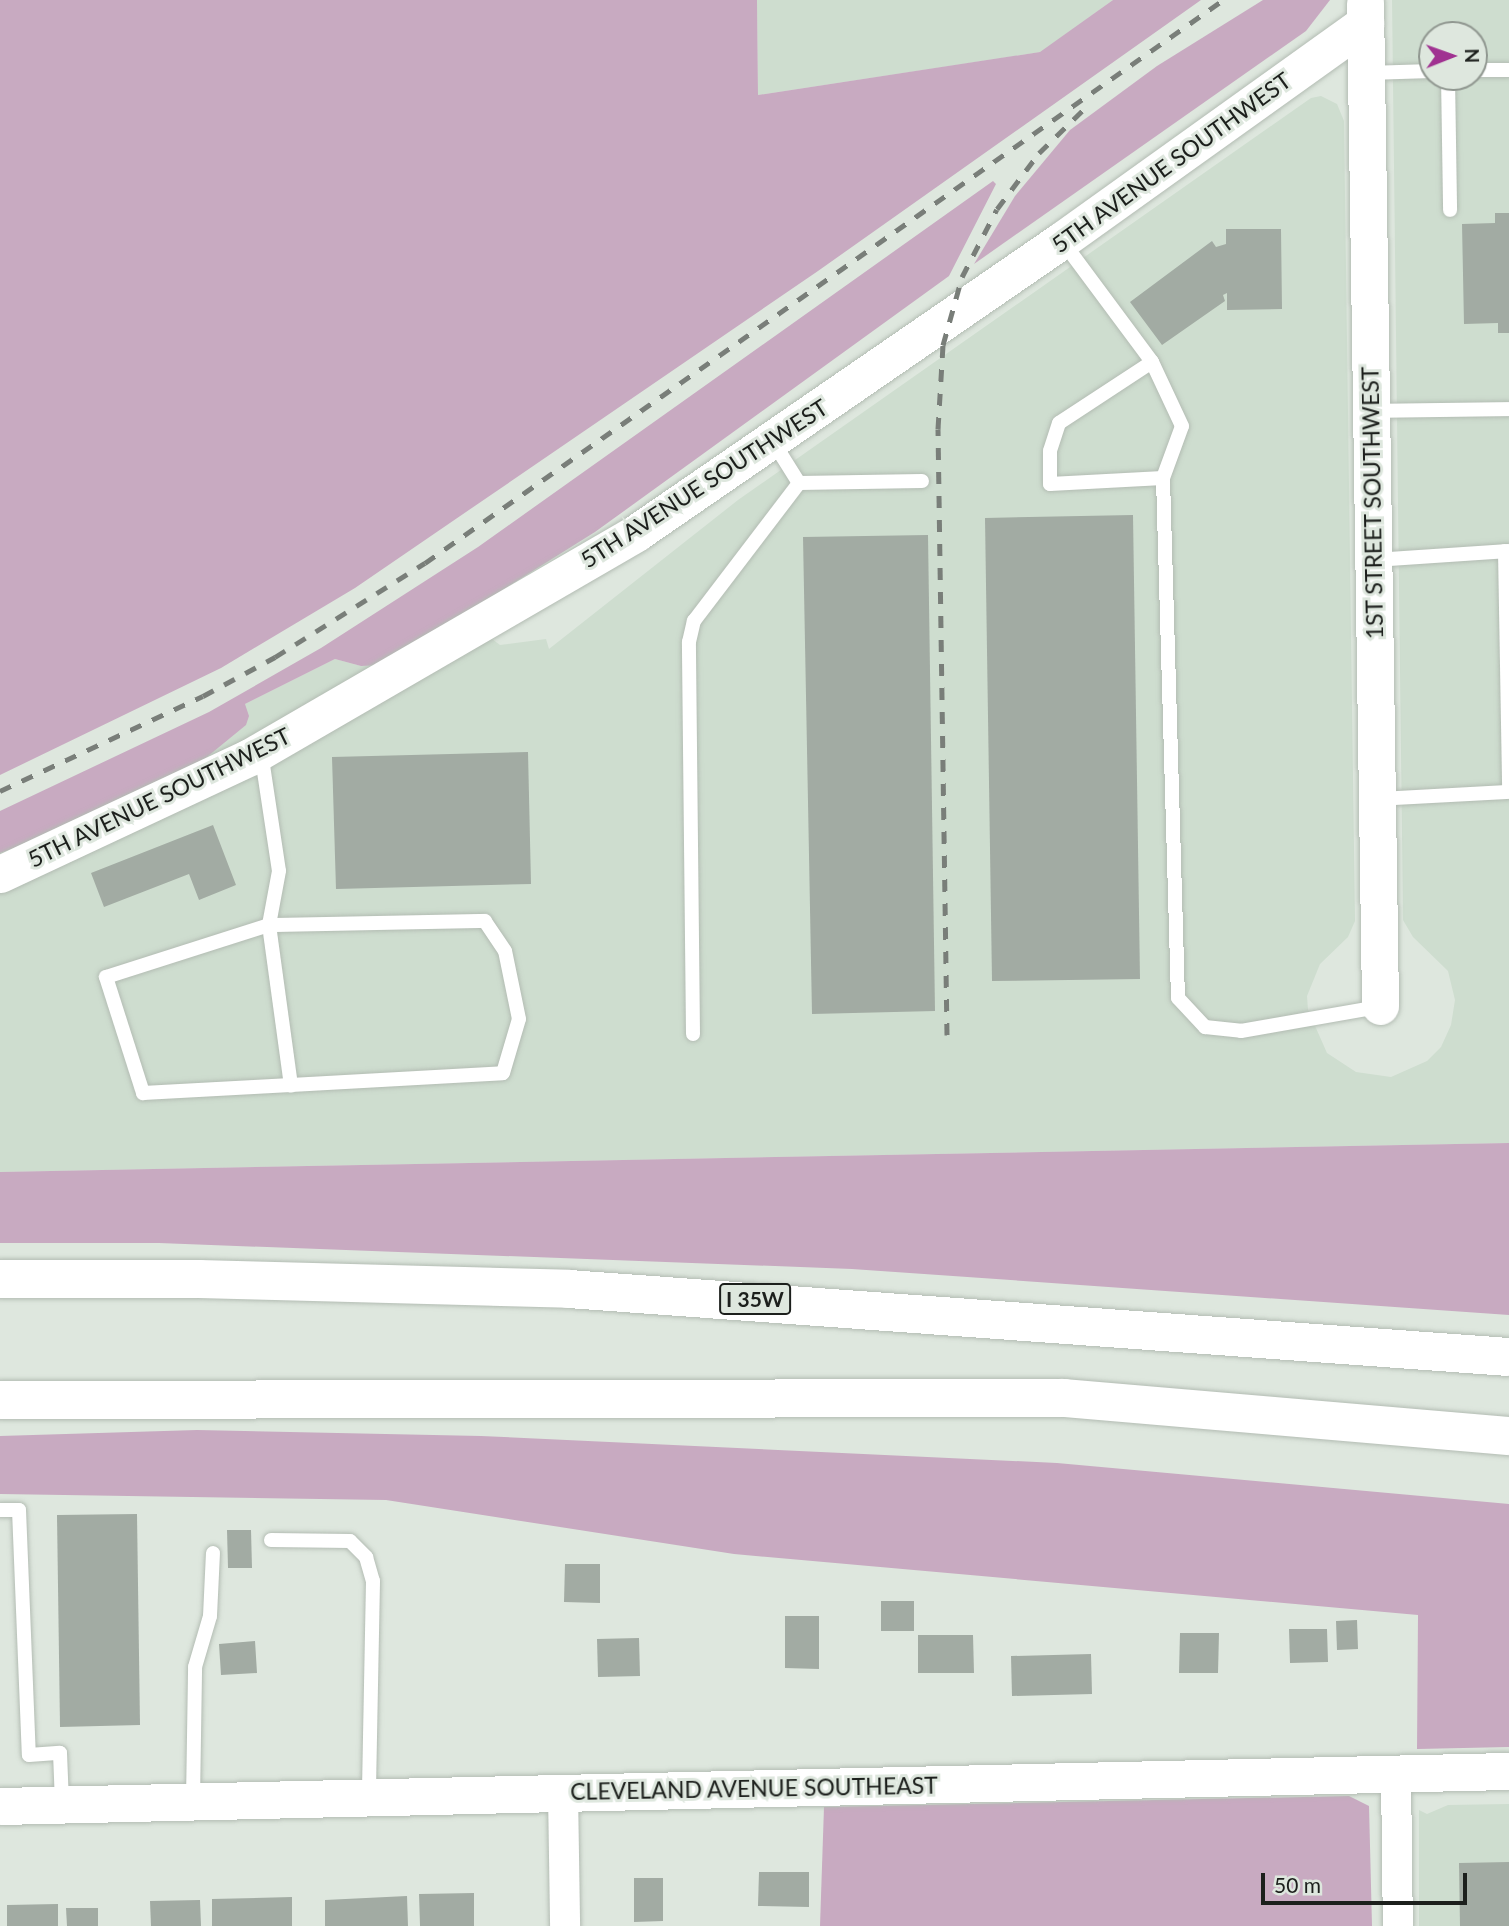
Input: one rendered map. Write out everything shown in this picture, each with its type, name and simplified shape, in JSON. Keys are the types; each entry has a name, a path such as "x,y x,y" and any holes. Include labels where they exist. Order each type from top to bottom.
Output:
{"highway":[{"name":"I 35W","path":"0,1279 213,1279 569,1289 1509,1357"},
{"path":"0,1400 1064,1398 1509,1436"}],"street":[{"name":"1ST STREET SOUTHWEST","path":"1365,11 1380,1006"},
{"name":"5TH AVENUE SOUTHWEST","path":"0,874 261,751 636,534 1062,240 1365,11"},
{"name":"CLEVELAND AVENUE SOUTHEAST","path":"0,1806 1509,1771"},
{"path":"1396,1773 1398,1926"},
{"path":"563,1792 565,1926"}],"lane":[{"path":"1488,69 1509,71"},
{"path":"1366,73 1418,71"},
{"path":"1448,91 1450,210"},
{"path":"1062,240 1152,362 1182,426 1163,478 1178,998 1205,1027 1241,1031 1380,1006"},
{"path":"1152,362 1059,423 1050,451 1050,484 1163,478"},
{"path":"1371,411 1509,409"},
{"path":"772,440 799,483"},
{"path":"799,483 922,481"},
{"path":"693,1034 689,642 694,621 799,483"},
{"path":"1373,560 1507,551 1509,790 1377,799"},
{"path":"261,751 279,870 269,925 291,1085"},
{"path":"485,922 505,951 519,1019 503,1073 143,1093 106,977 269,925 485,922"},
{"path":"0,1510 19,1510 29,1755 60,1753 62,1804"},
{"path":"271,1540 350,1541 366,1557 373,1581 369,1797"},
{"path":"193,1802 195,1667 210,1616 213,1553"}],"shaded area":[{"path":"0,0 757,0 758,95 1040,52 1113,0 1201,0 818,271 355,588 221,668 0,775"},
{"path":"757,0 1113,0 1041,52 758,95"},
{"path":"1263,0 1330,0 1306,31 974,264 1015,196 1070,130 1157,66"},
{"path":"1392,0 1509,0 1509,1143 0,1172 0,853 54,834 202,761 221,744 245,704 335,659 361,666 455,658 492,639 500,645 546,639 549,649 738,500 1311,98 1321,96 1337,104 1344,121 1355,921 1348,937 1320,964 1307,996 1308,1010 1327,1053 1356,1072 1391,1077 1427,1061 1441,1047 1451,1025 1455,1000 1448,971 1413,937 1403,920"},
{"path":"993,181 996,184 949,276 595,532 383,665 361,666 335,659 245,704 249,716 246,725 202,761 54,834 0,853 0,811 209,712 321,648 478,547"},
{"path":"1509,1143 1509,1315 852,1269 159,1243 0,1243 0,1172"},
{"path":"197,1430 481,1436 1057,1463 1509,1504 1509,1747 1417,1749 1418,1615 734,1554 386,1500 0,1494 0,1436"},
{"path":"1349,1796 1369,1806 1372,1926 820,1926 824,1807"},
{"path":"1509,1804 1509,1926 1419,1926 1419,1810 1427,1814 1448,1805"}],"building":[{"path":"1495,213 1509,213 1509,333 1498,333 1498,323 1464,324 1462,224 1495,223"},
{"path":"1226,229 1281,229 1282,309 1227,310 1227,293 1223,295 1225,301 1162,345 1130,302 1212,241 1216,247 1226,244"},
{"path":"1133,515 1140,979 992,981 985,518"},
{"path":"928,535 935,1011 812,1014 803,537"},
{"path":"528,752 531,884 336,889 332,757"},
{"path":"213,825 236,885 199,900 189,874 104,907 91,873"},
{"path":"137,1514 140,1725 60,1727 57,1515"},
{"path":"227,1530 251,1530 252,1568 228,1568"},
{"path":"565,1564 600,1564 600,1603 564,1602"},
{"path":"881,1601 914,1601 914,1631 881,1631"},
{"path":"785,1616 819,1616 819,1669 785,1668"},
{"path":"1357,1620 1358,1649 1337,1650 1336,1621"},
{"path":"1289,1629 1327,1629 1328,1662 1290,1663"},
{"path":"1180,1633 1219,1633 1218,1673 1179,1673"},
{"path":"918,1635 973,1635 974,1673 918,1673"},
{"path":"639,1638 640,1676 598,1677 597,1639"},
{"path":"255,1641 257,1673 221,1675 219,1644"},
{"path":"1091,1654 1092,1694 1012,1696 1011,1656"},
{"path":"1509,1862 1509,1926 1460,1926 1459,1863"},
{"path":"759,1872 809,1872 809,1907 758,1906"},
{"path":"634,1878 663,1878 663,1921 634,1922"},
{"path":"474,1893 474,1926 420,1926 419,1894"},
{"path":"407,1896 408,1926 325,1926 325,1900"},
{"path":"292,1897 292,1926 212,1926 212,1899"},
{"path":"200,1900 201,1926 151,1926 150,1901"},
{"path":"58,1904 58,1926 7,1926 7,1905"},
{"path":"66,1908 98,1908 98,1926 67,1926"}],"railway":[{"path":"0,791 203,696 275,657 425,563 1223,0"},
{"path":"947,1035 938,429 943,345 962,277 997,209 1039,153 1084,109"}]}
